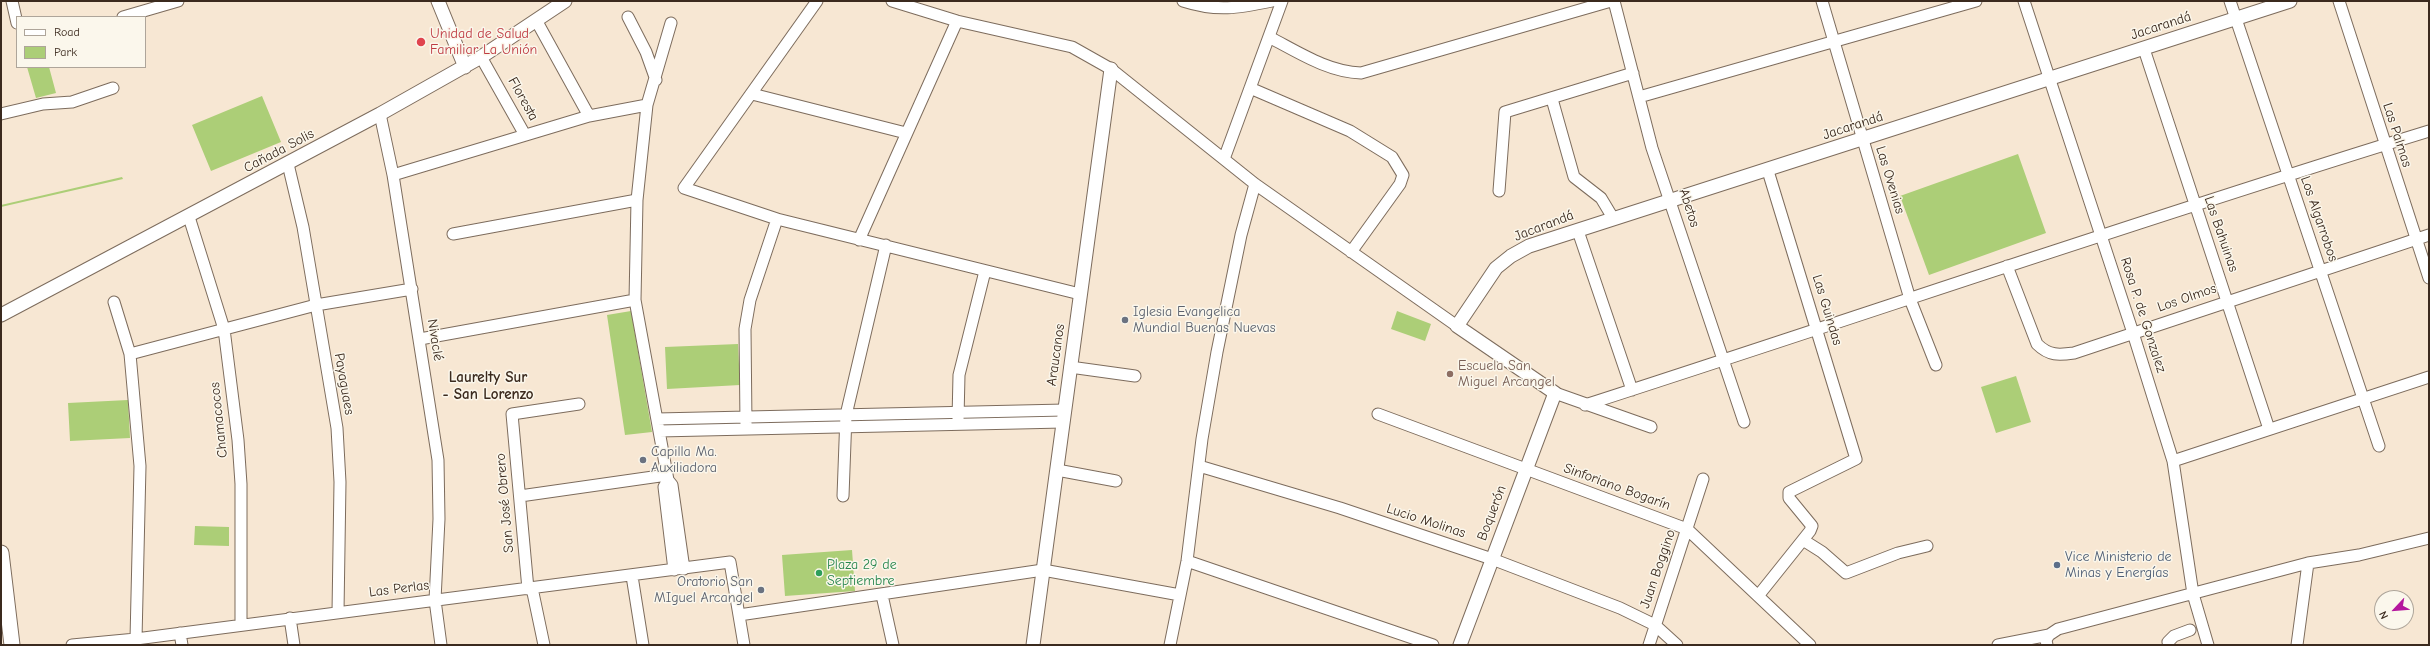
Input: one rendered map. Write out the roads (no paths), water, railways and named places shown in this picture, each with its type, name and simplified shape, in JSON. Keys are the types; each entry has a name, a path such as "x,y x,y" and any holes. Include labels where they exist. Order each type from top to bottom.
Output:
{"main road":[{"path":"1,553 12,645"},
{"path":"1,641 2,645"}],"street":[{"path":"12,1 16,19"},
{"path":"438,1 465,67"},
{"name":"Cañada Solis","path":"1,315 288,164 465,67 565,1"},
{"path":"817,1 684,188 777,219 1080,294"},
{"path":"892,1 957,20 1072,47 1111,69 1255,184 1555,393 1585,405 1651,427"},
{"path":"1183,1 1205,8 1221,9 1272,1"},
{"path":"1224,159 1282,1"},
{"path":"1269,37 1330,68 1348,73 1361,73 1612,1"},
{"name":"Abetos","path":"1612,1 1633,73 1652,148 1744,422"},
{"name":"Las Ovenias","path":"1822,1 1910,299 1936,365"},
{"path":"1639,97 1833,40 1976,1"},
{"name":"Rosa P. de Gonzalez","path":"2024,1 2133,333 2173,461 2193,594 2208,645"},
{"name":"Los Algarrobos","path":"2230,1 2379,446"},
{"name":"Jacarandá","path":"1457,326 1496,268 1511,256 1529,246 1578,231 1613,218 1768,171 2049,78 2144,49 2290,1"},
{"name":"Las Palmas","path":"2338,1 2384,145 2429,278"},
{"path":"126,16 172,2"},
{"path":"628,17 646,52 656,81"},
{"path":"536,20 589,116"},
{"path":"859,240 957,20"},
{"path":"670,23 656,81 647,105 637,200 635,300 668,478 672,485 679,569"},
{"name":"Las Bahuinas","path":"2144,49 2269,429"},
{"name":"Floresta","path":"481,57 525,135"},
{"name":"Araucanos","path":"1033,645 1111,69"},
{"path":"1499,191 1505,112 1552,99 1633,73"},
{"path":"1,114 43,104 66,103 113,88"},
{"path":"1250,88 1350,131 1384,150 1399,167 1403,175 1400,184 1351,252"},
{"path":"752,94 906,133"},
{"path":"1552,99 1574,177 1601,198 1613,218"},
{"path":"394,175 589,116 647,105"},
{"name":"Nivaclé","path":"380,114 394,175 438,460 439,519 435,600 441,645"},
{"path":"1585,405 1816,328 1910,299 2194,204 2429,131"},
{"name":"Payaguaes","path":"288,164 303,227 338,444 340,482 338,612"},
{"name":"Las Guindas","path":"1768,171 1856,459 1789,492 1789,498 1812,526 1803,540"},
{"path":"1170,645 1187,561 1199,466 1217,352 1241,235 1255,184"},
{"path":"453,234 637,200"},
{"name":"Chamacocos","path":"190,216 224,329 238,440 241,484 241,625"},
{"path":"746,429 745,329 750,300 777,219"},
{"path":"1578,231 1632,390"},
{"name":"Los Olmos","path":"2007,266 2037,344 2045,352 2059,355 2074,353 2429,235"},
{"path":"843,496 844,427 846,415 886,245"},
{"path":"959,425 959,375 985,271"},
{"path":"130,354 316,305 412,289"},
{"path":"420,339 635,300"},
{"path":"114,302 130,354 140,466 136,639"},
{"path":"1070,367 1135,376"},
{"path":"2173,461 2429,377"},
{"name":"Boquerón","path":"1460,645 1555,393"},
{"name":"San José Obrero","path":"544,645 530,588 512,414 579,404"},
{"path":"657,419 958,412 1064,416"},
{"name":"Sinforiano Bogarín","path":"1378,414 1687,529 1810,645"},
{"path":"659,431 959,425 1064,416"},
{"name":"Lucio Molinas","path":"1199,466 1340,508 1492,559 1603,601 1655,625 1677,645"},
{"path":"1057,470 1116,481"},
{"path":"520,496 668,478"},
{"name":"Juan Boggino","path":"1649,645 1703,479"},
{"path":"1998,645 2048,640 2058,629 2308,564 2359,555 2429,538"},
{"path":"1758,596 1803,540 1822,552 1846,573 1898,553 1927,546"},
{"path":"1187,561 1433,645"},
{"name":"Las Perlas","path":"72,645 136,639 290,618 632,576 730,562 739,615"},
{"path":"2297,645 2308,564"},
{"path":"744,645 739,615 1043,570 1180,594"},
{"path":"632,576 643,645"},
{"path":"882,595 893,645"},
{"path":"290,618 294,645"},
{"path":"2169,645 2168,642 2174,636 2190,630"},
{"path":"180,633 182,645"}],"place":[{"name":"Unidad de Salud Familiar La Unión","path":"421,42"},
{"name":"Iglesia Evangelica Mundial Buenas Nuevas","path":"1125,320"},
{"name":"Escuela San Miguel Arcangel","path":"1450,374"},
{"name":"Capilla Ma. Auxiliadora","path":"643,460"},
{"name":"Vice Ministerio de Minas y Energías","path":"2057,565"},
{"name":"Plaza 29 de Septiembre","path":"819,573"},
{"name":"Oratorio San MIguel Arcangel","path":"761,590"}],"district":[{"name":"Laurelty Sur - San Lorenzo","path":"488,386"}]}
